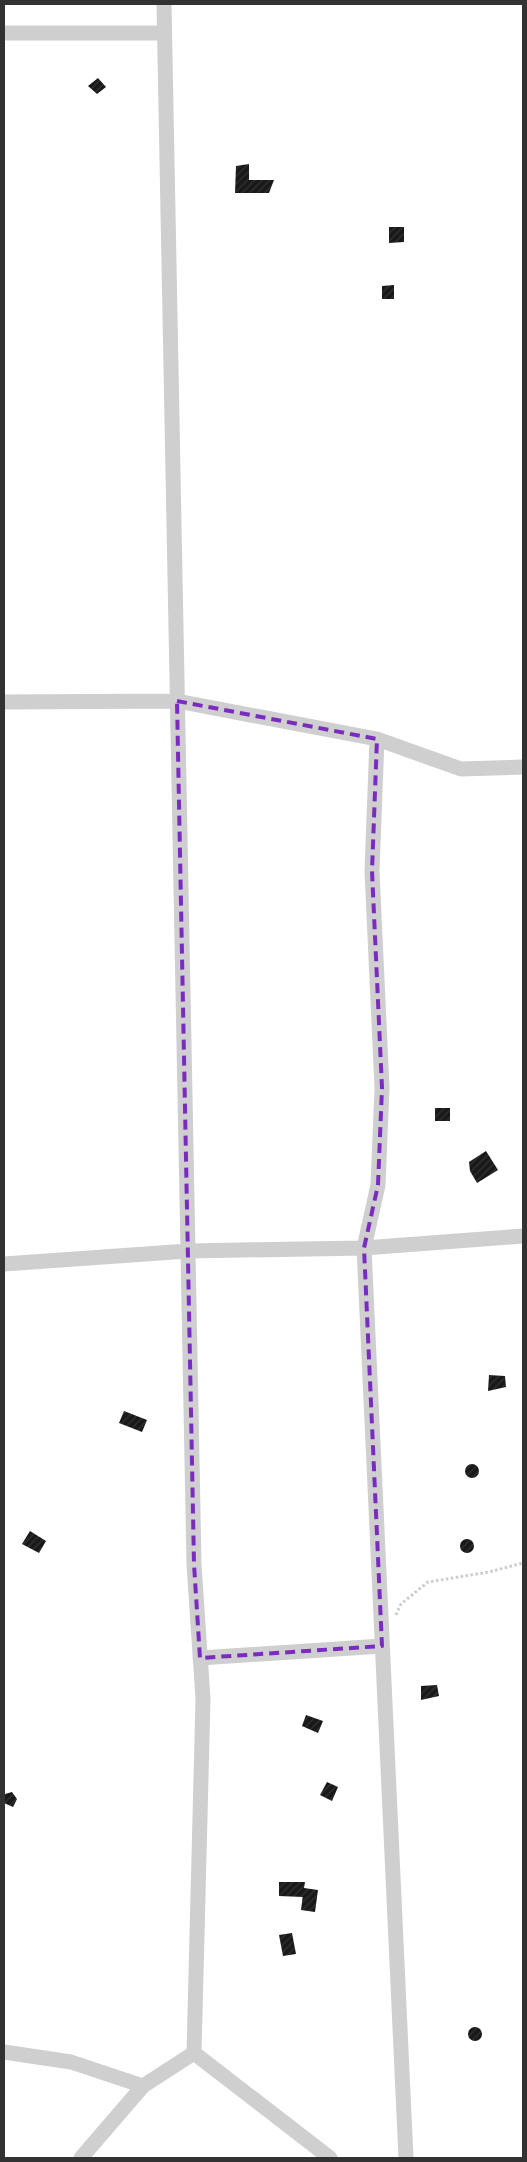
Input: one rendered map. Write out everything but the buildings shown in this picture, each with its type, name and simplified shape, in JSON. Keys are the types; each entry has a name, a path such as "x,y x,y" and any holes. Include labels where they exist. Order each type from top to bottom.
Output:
{"street":[{"path":"164,4 194,1564 203,1699 194,2053"},
{"path":"4,33 164,33"},
{"path":"4,702 177,701 377,739 461,769 523,767"},
{"path":"377,739 372,871 382,1088 378,1185 364,1248 406,2158"},
{"path":"4,1264 188,1251 364,1248 523,1236"},
{"path":"200,1658 382,1646"},
{"path":"4,2052 71,2062 143,2086"},
{"path":"81,2158 143,2086 194,2053"},
{"path":"194,2053 330,2158"}],"path":[{"path":"394,1621 401,1604 428,1582 489,1572 523,1564"}],"highlighted area":[{"path":"177,701 377,739 372,871 382,1088 378,1185 364,1248 382,1646 200,1658 194,1564"}]}
